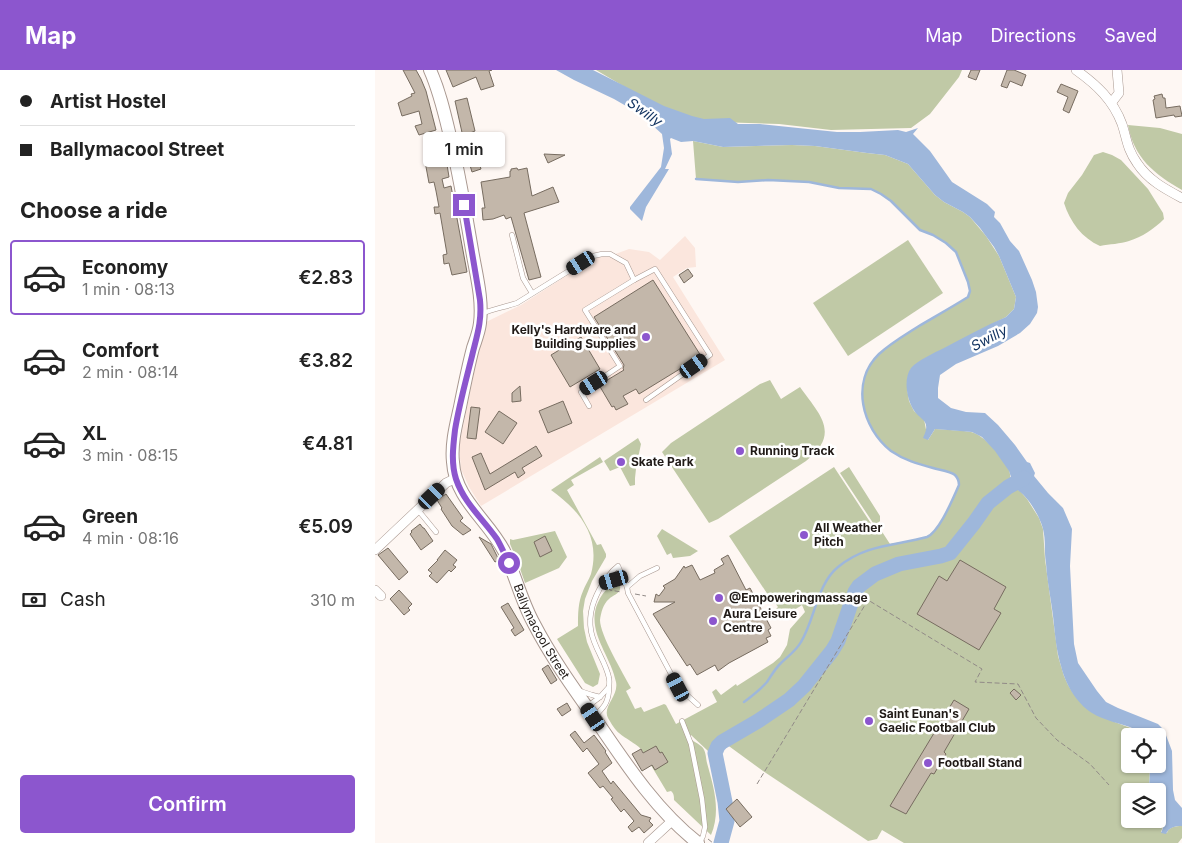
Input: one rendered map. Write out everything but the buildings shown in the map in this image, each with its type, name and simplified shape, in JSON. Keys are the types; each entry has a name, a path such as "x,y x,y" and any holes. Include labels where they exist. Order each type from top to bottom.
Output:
{"main road":[{"name":"Ballymacool Street","path":"430,70 440,95 458,166 481,314 455,430 453,462 456,478 466,499 503,550 533,622 590,712 639,781 673,820 702,842"}],"street":[{"path":"1076,70 1090,80 1112,102 1122,125 1127,145 1137,164 1156,183 1182,198"},
{"path":"1112,102 1119,93 1117,70"},
{"path":"375,550 445,483 456,478"},
{"path":"648,843 673,820"}],"lane":[{"path":"512,235 523,278 532,293"},
{"path":"481,314 517,303 593,256 610,254 626,263 634,280"},
{"path":"589,406 581,392 620,366 585,310 655,269 710,355 646,400"},
{"path":"418,510 436,532"},
{"path":"590,712 602,709 608,700 609,678 593,639 590,621 598,591 611,572 618,566 628,593 678,687 698,705"},
{"path":"627,587 640,576 657,568"},
{"path":"604,582 622,576"},
{"path":"590,712 609,687"},
{"path":"574,688 592,696 600,697"},
{"path":"682,721 691,744 702,799 705,827 702,842"}],"path":[{"path":"757,784 868,600 982,669 975,682 1018,684 1035,718 1057,740 1091,764 1109,785"},
{"path":"702,842 713,843"}],"shaded area":[{"path":"685,236 695,248 696,267 687,268 673,277 725,360 481,506 469,487 461,469 459,447 484,323 521,305 599,257 610,256 629,249 649,252 660,260"}],"green space":[{"path":"596,70 962,70 959,77 930,114 911,128 831,130 779,124 717,122 685,117 652,103"},
{"path":"1128,125 1160,128 1182,134 1182,190 1154,171 1140,156 1131,137"},
{"path":"693,141 723,147 815,146 885,155 908,164 935,195 970,217 986,236 999,256 1016,297 1014,309 1006,317 924,359 911,369 907,388 909,401 914,411 924,419 928,440 935,429 971,432 982,437 998,453 1009,470 1010,486 1020,491 1039,518 1043,529 1045,559 1058,656 1064,676 1073,693 1112,721 1131,728 1121,728 1121,773 1150,773 1149,783 1121,783 1121,828 1162,828 1161,832 1167,833 1171,828 1182,826 1182,838 1178,843 904,843 882,830 877,839 868,841 726,744 777,716 793,701 797,694 758,721 722,742 716,749 708,751 691,735 688,737 704,750 712,781 716,817 711,835 674,800 674,795 671,791 667,792 641,749 619,733 613,726 608,718 607,709 615,692 616,682 599,639 594,618 596,607 602,595 612,585 619,584 620,590 605,603 600,620 608,644 631,688 626,691 635,709 641,707 644,712 664,704 666,705 676,724 717,702 712,692 716,689 721,695 780,657 787,645 790,629 805,612 802,605 789,612 776,609 778,607 774,604 729,536 834,467 878,534 879,532 840,473 849,467 880,516 880,521 877,524 890,544 921,539 933,533 942,520 959,485 957,478 953,474 907,460 886,447 871,425 862,397 863,383 875,359 897,340 968,297 970,291 968,282 956,252 933,235 920,230 891,201 871,189 839,188 809,182 768,180 738,182 696,179"},
{"path":"1103,152 1121,160 1148,189 1163,213 1164,219 1148,232 1134,239 1100,246 1088,239 1077,229 1064,203 1068,193 1094,155"},
{"path":"908,240 943,293 848,356 813,303"},
{"name":"Running Track","path":"770,380 781,399 800,387 820,415 824,424 823,442 817,451 806,461 709,523 662,452 671,443 760,384"},
{"name":"Skate Park","path":"638,438 641,444 637,463 633,465 636,469 635,485 630,486 620,467 610,471 604,461"},
{"path":"600,457 603,462 571,480 574,485 567,490 597,545 601,544 606,554 592,581 585,599 583,611 587,642 600,674 598,684 593,687 585,683 557,639 578,626 579,604 591,574 593,548 586,526 579,516 551,490"},
{"path":"662,529 698,551 690,556 673,558 671,553 667,555 657,536"},
{"path":"555,531 567,557 559,568 525,583 510,544 510,539 513,540"}],"water":[{"name":"Swilly","path":"556,70 593,70 664,106 704,119 730,118 738,124 760,124 837,132 898,130 906,132 918,128 913,134 930,151 952,182 987,204 995,212 994,217 1019,251 1032,280 1036,292 1037,313 1030,324 1020,333 998,346 956,364 940,375 938,398 951,408 966,412 985,413 998,425 1027,462 1030,463 1035,473 1034,476 1063,508 1072,529 1070,566 1074,644 1078,663 1106,702 1158,724 1162,728 1133,728 1113,722 1086,709 1076,698 1068,686 1059,660 1047,576 1044,533 1035,510 1025,496 1014,488 1008,487 1010,486 1011,477 1009,471 982,437 972,432 935,429 928,440 923,438 926,424 913,409 909,400 907,378 914,365 931,354 1006,317 1014,309 1016,297 999,256 980,228 970,217 935,195 908,164 885,155 815,146 723,147 693,141 681,142 671,138 672,154 665,169 669,169 646,207 642,221 630,207 661,167 664,148 662,134 640,114"},
{"path":"1166,735 1172,751 1173,790 1175,800 1182,808 1182,826 1173,827 1166,834 1161,833 1163,828 1166,828 1166,783 1149,783 1150,773 1166,773"}],"waterway":[{"path":"696,179 738,182 768,180 809,182 839,188 871,189 891,201 920,230 933,235 956,252 970,291 968,297 903,336 879,354 870,365 862,391 867,418 873,430 891,451 911,461 950,472 957,477 959,485 946,514 937,528 927,537 870,550 849,559 838,567 825,583 806,633 799,645 778,666 767,682 744,702"},
{"path":"721,843 727,821 715,753 718,746 789,700 804,686 838,641 855,592 859,586 875,574 899,564 950,553 988,503 1008,487 1024,478"}],"place":[{"name":"Kelly's Hardware and Building Supplies","path":"646,337"},
{"name":"Running Track","path":"740,451"},
{"name":"Skate Park","path":"621,462"},
{"name":"All Weather Pitch","path":"804,535"},
{"name":"@Empoweringmassage","path":"719,598"},
{"name":"Aura Leisure Centre","path":"713,621"},
{"name":"Saint Eunan's Gaelic Football Club","path":"869,721"},
{"name":"Football Stand","path":"928,763"}],"route":[{"path":"464,205 481,314 457,421 453,447 454,470 462,493 496,538 509,563"}]}
